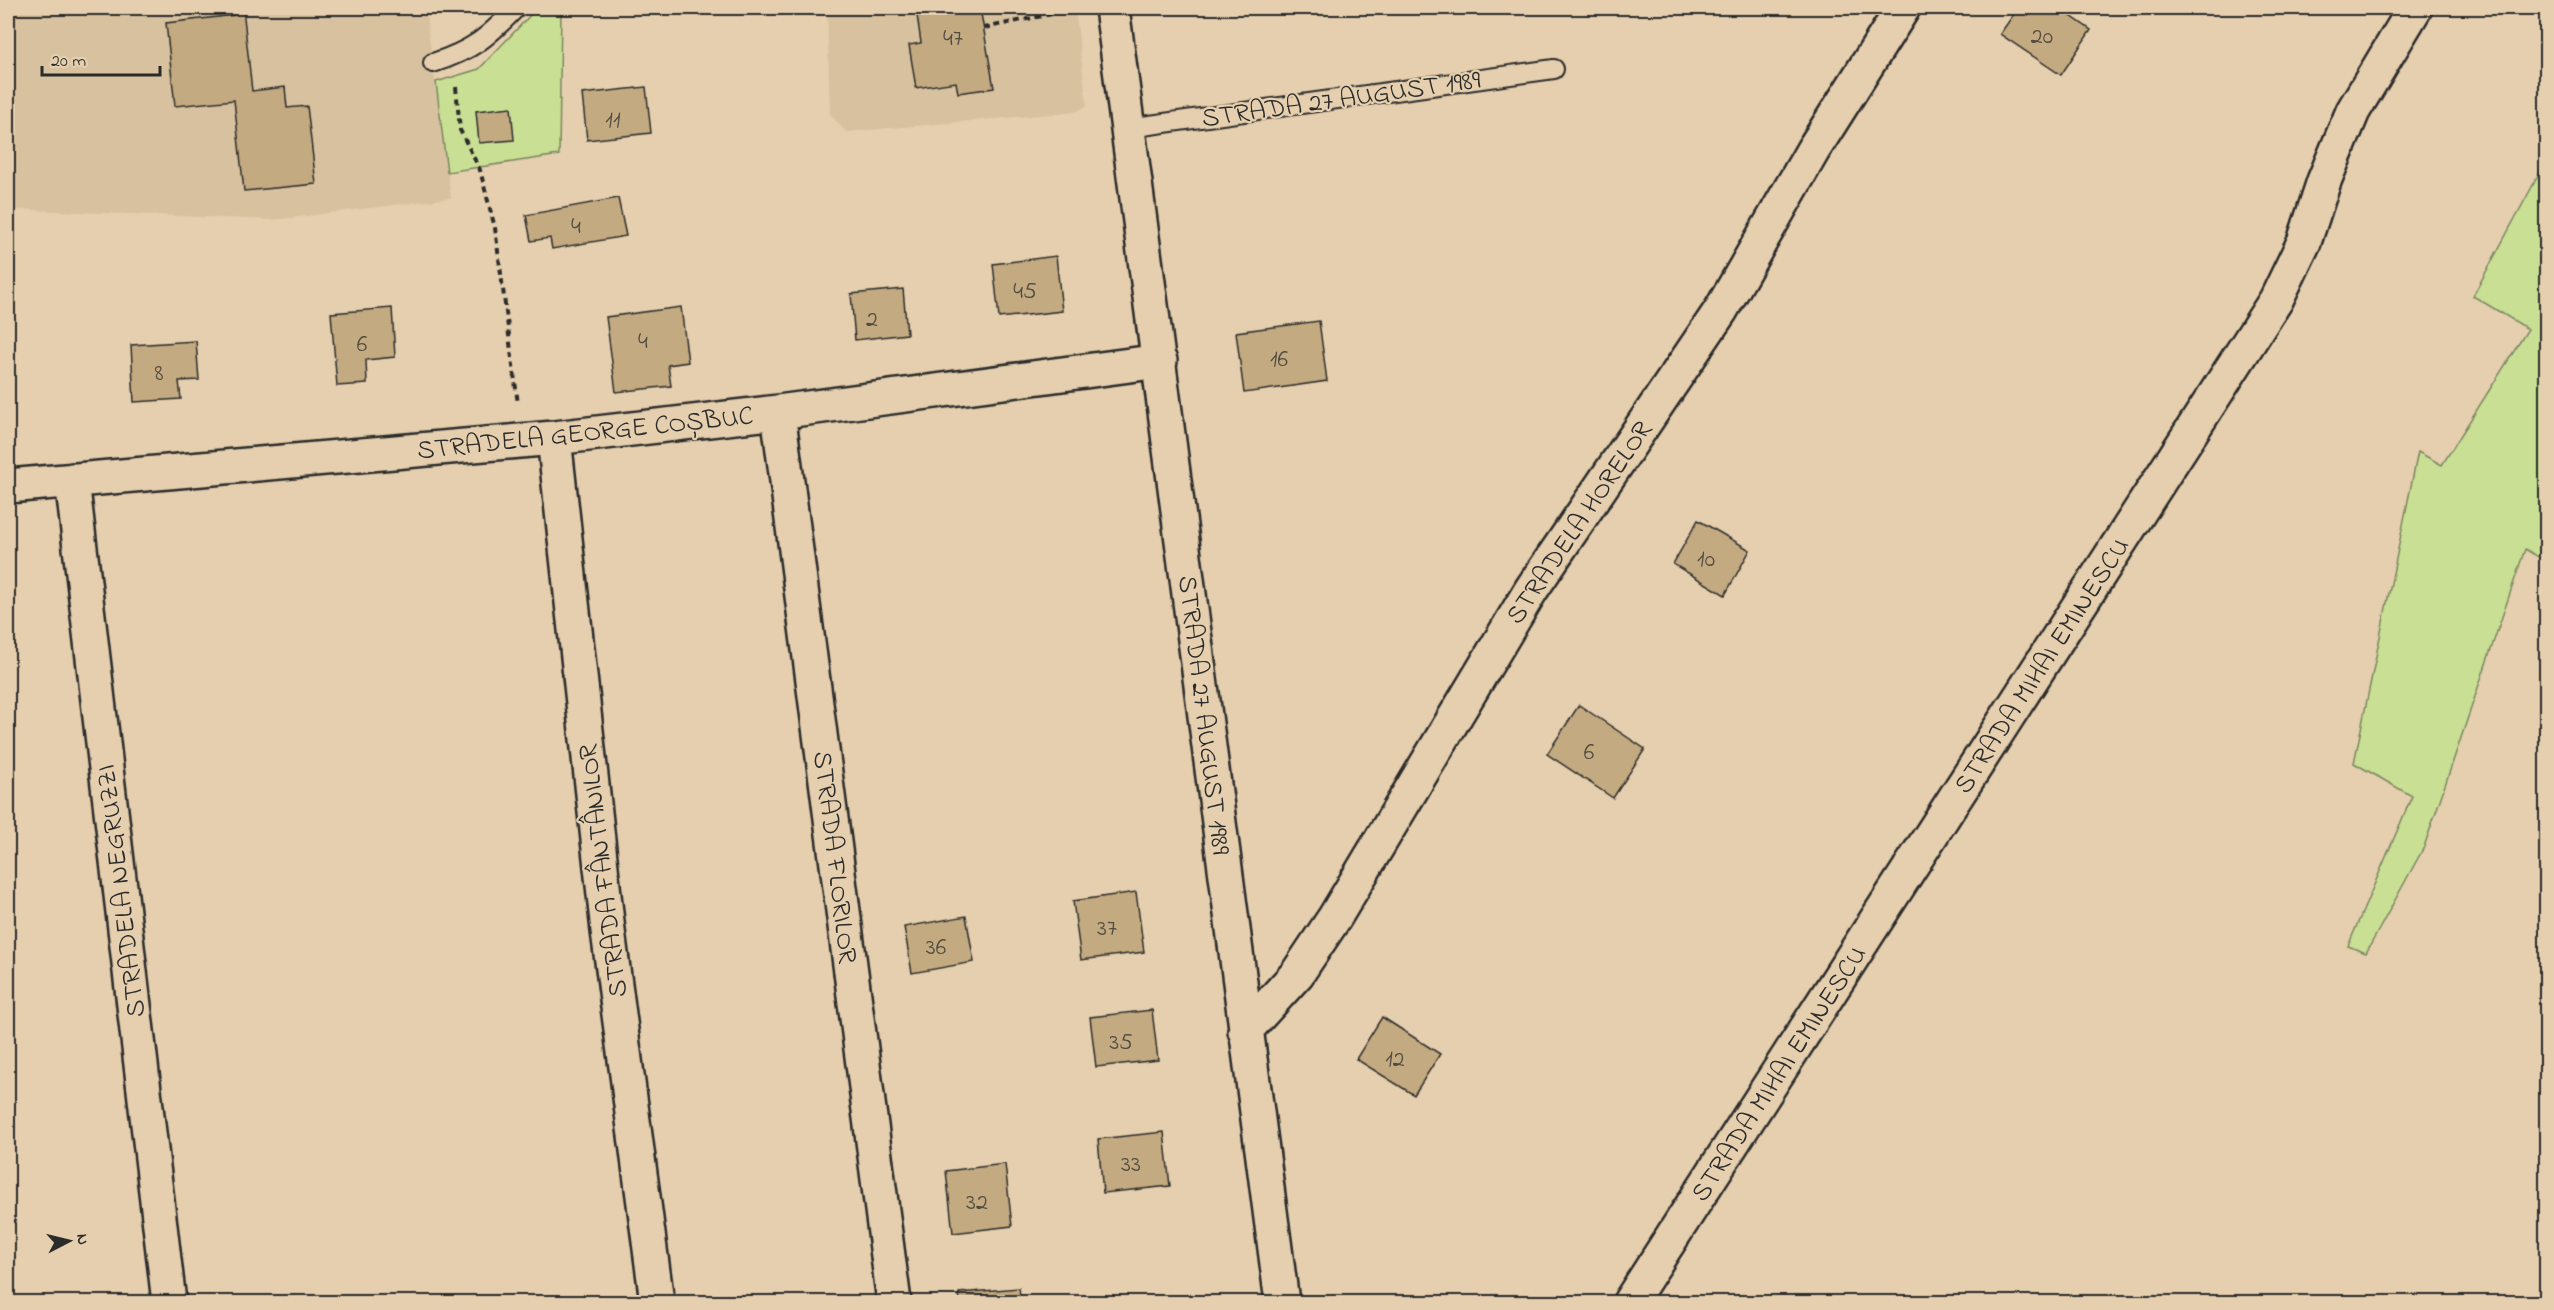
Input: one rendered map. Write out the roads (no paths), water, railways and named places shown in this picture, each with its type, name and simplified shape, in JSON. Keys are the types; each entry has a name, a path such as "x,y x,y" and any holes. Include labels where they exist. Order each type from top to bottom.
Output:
{"street":[{"name":"STRADA 27 AUGUST 1989","path":"1112,8 1282,1302"},
{"name":"STRADELA HORELOR","path":"1245,1031 1297,974 1335,917 1531,590 1721,309 1819,140 1903,8"},
{"name":"STRADA MIHAI EMINESCU","path":"1630,1302 2276,300 2304,242 2324,181 2353,111 2415,8"},
{"name":"STRADELA GEORGE COȘBUC","path":"8,486 539,439 778,412 1160,361"},
{"name":"STRADA FLORILOR","path":"778,412 894,1302"},
{"name":"STRADA FÂNTÂNILOR","path":"539,439 657,1302"},
{"name":"STRADELA NEGRUZZI","path":"72,480 169,1302"}],"lane":[{"path":"433,63 463,53 492,33 516,8"},
{"name":"STRADA 27 AUGUST 1989","path":"1128,128 1554,69"}]}
